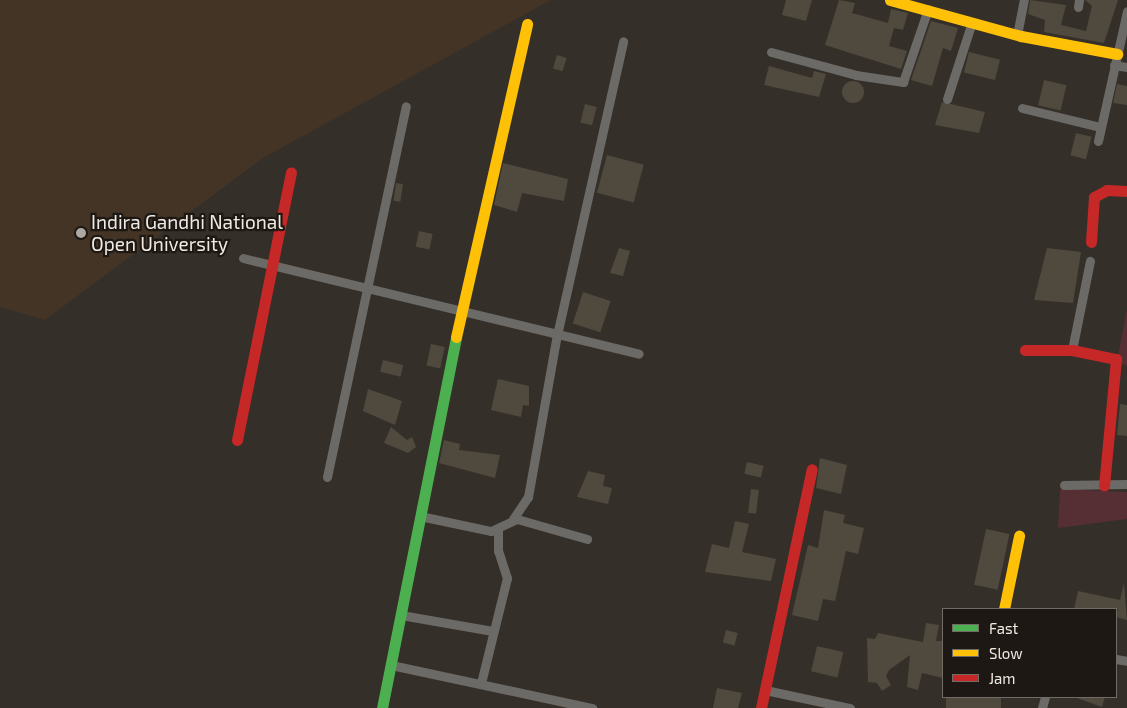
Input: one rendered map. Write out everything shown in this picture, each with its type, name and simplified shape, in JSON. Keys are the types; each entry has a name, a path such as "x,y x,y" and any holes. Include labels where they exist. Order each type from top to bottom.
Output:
{"street":[{"path":"890,0 1116,60 1127,68"},
{"path":"1017,35 1024,0"},
{"path":"771,52 856,75 903,82 928,9"},
{"path":"1098,141 1127,11"},
{"path":"946,99 972,22"},
{"path":"382,708 461,311 526,24"},
{"path":"420,516 498,530 514,519 528,497 557,335 623,41"},
{"path":"327,477 369,288 406,106"},
{"path":"1022,108 1100,127"},
{"path":"237,440 291,172"},
{"path":"1091,242 1094,197 1107,190 1127,191"},
{"path":"243,258 639,354"},
{"path":"1072,350 1090,262"},
{"path":"1025,350 1072,350 1112,356 1117,362 1104,485"},
{"path":"761,708 812,469"},
{"path":"1064,484 1127,484"},
{"path":"514,519 586,539"},
{"path":"480,683 507,578 498,551 498,530"},
{"path":"1004,608 1019,536"},
{"path":"402,615 493,631"},
{"path":"391,665 592,708"},
{"path":"765,690 850,708"}],"shaded area":[{"name":"Indira Gandhi National Open University","path":"0,0 551,0 263,158 45,320 0,307"},
{"path":"1127,309 1127,366 1117,361"},
{"path":"1060,489 1127,492 1127,519 1058,528"}],"building":[{"path":"786,0 812,0 806,21 782,15"},
{"path":"839,0 855,3 852,13 888,23 891,9 908,13 903,30 894,28 889,46 907,51 901,69 825,45"},
{"path":"1030,0 1066,5 1061,25 1086,31 1092,6 1085,0 1118,0 1104,43 1044,32 1045,20 1028,14"},
{"path":"931,21 958,28 951,51 943,48 932,86 911,80"},
{"path":"969,52 1000,60 995,80 964,72"},
{"path":"557,55 567,58 562,71 553,68"},
{"path":"769,66 812,78 814,71 826,74 819,97 764,85"},
{"path":"1044,80 1066,85 1061,111 1038,105"},
{"path":"853,81 861,84 864,92 861,100 853,103 845,100 842,92 845,84"},
{"path":"1117,84 1127,86 1127,105 1113,103"},
{"path":"942,102 985,112 979,133 935,125"},
{"path":"585,104 597,107 592,125 580,122"},
{"path":"1076,133 1092,137 1086,159 1070,155"},
{"path":"607,155 644,165 634,203 597,193"},
{"path":"503,163 568,179 564,201 522,193 517,212 494,205"},
{"path":"396,183 403,184 400,202 393,201"},
{"path":"419,231 433,234 429,250 416,247"},
{"path":"619,248 630,251 623,276 610,273"},
{"path":"1047,248 1081,252 1073,303 1034,300"},
{"path":"583,292 611,301 600,332 573,323"},
{"path":"431,344 445,347 440,368 426,366"},
{"path":"383,360 403,365 400,377 380,372"},
{"path":"498,379 529,386 529,406 523,405 521,417 491,410"},
{"path":"368,389 402,401 395,425 363,411"},
{"path":"1120,404 1127,405 1127,436 1117,435"},
{"path":"391,427 407,440 412,437 416,447 408,453 384,443"},
{"path":"444,440 460,444 459,450 500,455 495,478 439,463"},
{"path":"820,458 847,465 841,494 816,488"},
{"path":"747,462 764,466 761,478 744,474"},
{"path":"588,471 605,475 603,486 612,488 608,504 577,497"},
{"path":"751,489 759,490 756,514 748,513"},
{"path":"824,510 845,515 843,523 864,528 858,554 846,551 835,601 823,599 818,621 792,615 808,545 818,548"},
{"path":"735,521 749,524 742,552 776,559 771,581 705,572 712,544 729,548"},
{"path":"986,529 1009,534 998,590 974,585"},
{"path":"1124,583 1127,620 1117,617 1117,608 1074,608 1078,591 1120,600"},
{"path":"926,623 939,625 936,641 942,641 942,678 922,673 918,690 907,687 910,655 889,670 886,676 891,685 882,691 877,683 868,682 867,638 875,639 878,633 923,642"},
{"path":"726,630 738,633 734,646 723,643"},
{"path":"817,646 843,652 837,677 811,671"},
{"path":"717,688 742,693 738,708 713,708"},
{"path":"946,698 1001,698 1001,708 946,708"},
{"path":"1077,698 1105,698 1102,707"}],"traffic: fast":[{"path":"382,708 456,337"}],"traffic: slow":[{"path":"890,0 1021,36 1117,54"},
{"path":"456,337 527,24"},
{"path":"1004,608 1019,536"}],"traffic: jam":[{"path":"237,440 291,172"},
{"path":"1091,242 1094,197 1107,190 1127,191"},
{"path":"1025,350 1072,350 1116,359 1104,485"},
{"path":"761,708 812,469"}],"place":[{"name":"Indira Gandhi National Open University","path":"81,233"}]}
